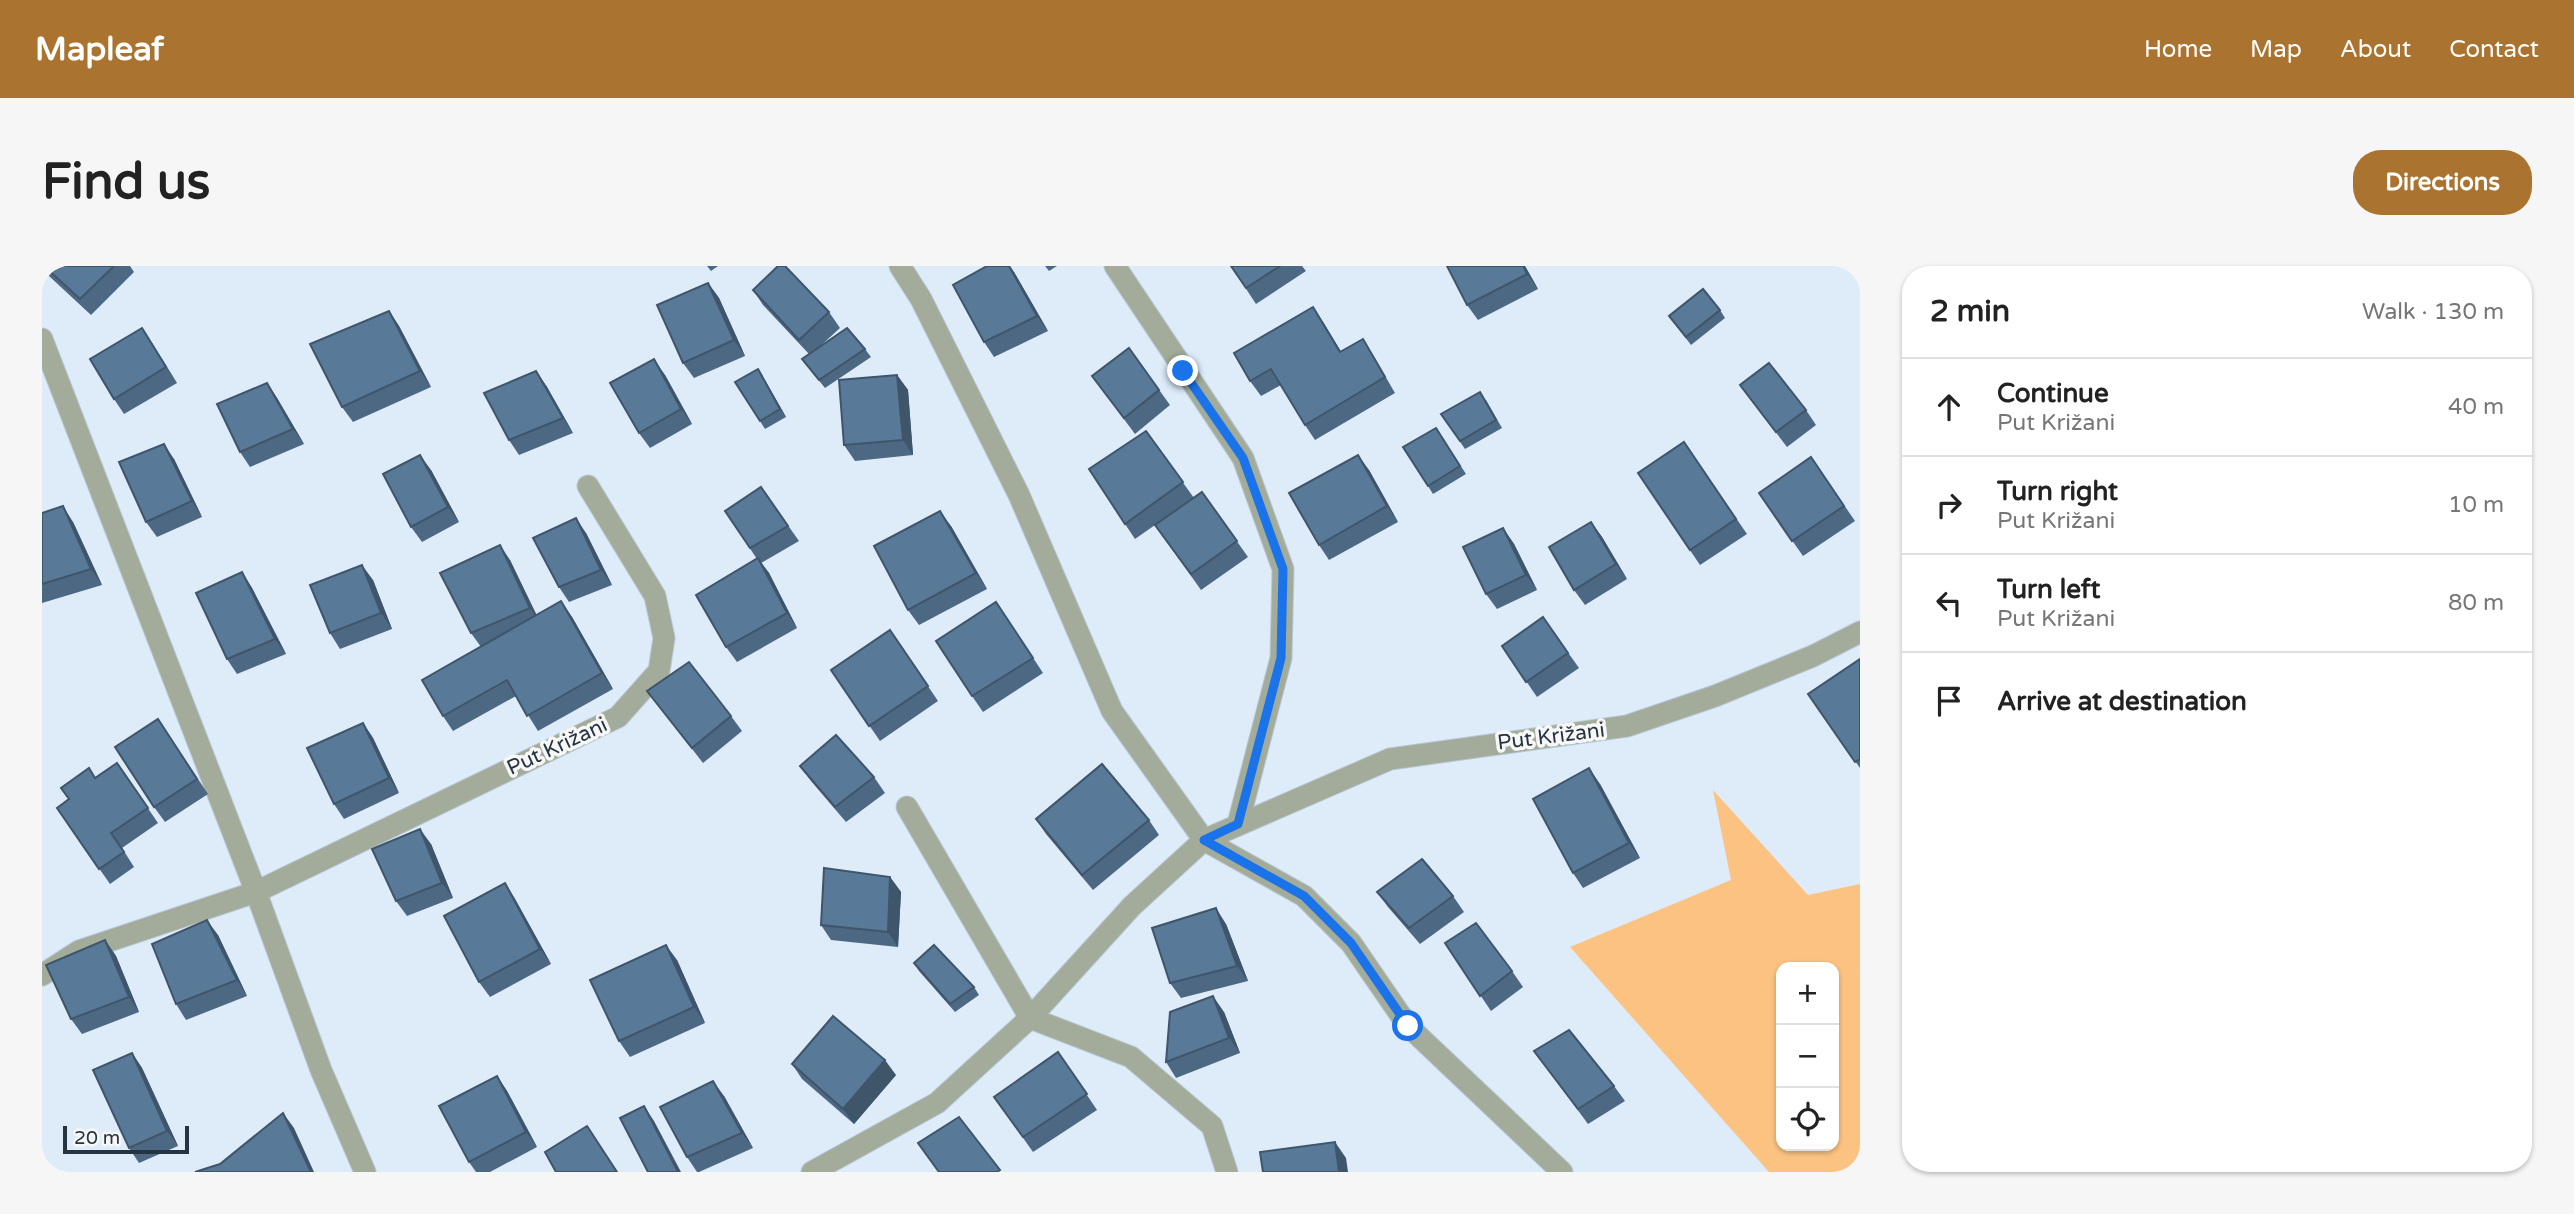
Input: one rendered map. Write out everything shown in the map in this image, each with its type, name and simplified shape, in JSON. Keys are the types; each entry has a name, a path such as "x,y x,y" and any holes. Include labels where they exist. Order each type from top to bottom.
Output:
{"street":[{"path":"900,266 921,299 1019,495 1112,711 1204,840 1304,896 1351,943 1408,1026 1562,1172"},
{"path":"1115,266 1243,458 1283,569 1281,658 1238,824"},
{"path":"42,339 256,892 321,1070 365,1172"},
{"name":"Put Križani","path":"42,975 79,951 256,892 618,717 659,671 664,638 655,596 588,486"},
{"name":"Put Križani","path":"813,1172 937,1102 1030,1018 1132,906 1204,840 1390,759 1626,726 1715,696 1813,656 1860,632"},
{"path":"907,807 1030,1018 1131,1058 1212,1126 1227,1172"}],"shaded area":[{"path":"1713,790 1808,895 1860,884 1860,1172 1769,1172 1570,947 1731,880"}],"building":[{"path":"44,266 114,266 80,299"},
{"path":"778,266 785,266 829,312 799,340 753,290"},
{"path":"987,266 1009,266 1037,316 984,342 953,285"},
{"path":"1231,266 1280,266 1246,288"},
{"path":"1447,266 1523,266 1527,274 1467,305"},
{"path":"708,283 734,340 683,363 657,305"},
{"path":"1703,289 1720,310 1686,337 1669,316"},
{"path":"1313,307 1340,352 1363,339 1385,377 1305,425 1271,369 1250,381 1234,353"},
{"path":"389,311 420,371 342,407 310,344"},
{"path":"142,328 166,367 114,399 90,359"},
{"path":"847,328 865,349 819,380 802,359"},
{"path":"1129,348 1159,390 1124,418 1092,376"},
{"path":"654,359 681,409 639,433 610,383"},
{"path":"1769,363 1806,410 1776,432 1740,385"},
{"path":"758,369 780,409 760,421 735,382"},
{"path":"536,371 563,418 509,440 484,393"},
{"path":"897,375 903,440 844,445 839,380"},
{"path":"267,383 293,429 240,452 217,404"},
{"path":"1480,392 1496,420 1460,441 1441,414"},
{"path":"1436,428 1460,466 1428,486 1403,447"},
{"path":"1146,431 1183,482 1125,524 1089,469"},
{"path":"1684,442 1736,519 1690,550 1638,473"},
{"path":"164,444 192,501 146,522 119,462"},
{"path":"420,455 448,507 411,527 383,474"},
{"path":"1358,455 1387,506 1319,545 1289,493"},
{"path":"1811,457 1844,506 1792,541 1759,493"},
{"path":"761,487 788,526 750,548 725,511"},
{"path":"1202,492 1237,541 1191,574 1155,525"},
{"path":"63,506 91,569 42,584 42,513"},
{"path":"940,511 976,573 908,610 874,546"},
{"path":"576,518 601,570 559,587 533,538"},
{"path":"1591,522 1616,564 1574,590 1549,547"},
{"path":"1503,528 1526,575 1486,594 1463,547"},
{"path":"500,545 530,608 471,633 440,573"},
{"path":"758,558 787,613 726,647 696,595"},
{"path":"362,565 381,613 330,633 310,585"},
{"path":"242,572 275,639 227,659 196,593"},
{"path":"561,601 602,673 527,716 507,680 443,716 422,680"},
{"path":"996,602 1033,658 972,696 936,641"},
{"path":"1543,617 1568,653 1526,682 1502,646"},
{"path":"890,630 928,686 869,726 831,670"},
{"path":"1860,659 1860,759 1855,762 1808,694"},
{"path":"689,662 731,716 692,748 647,691"},
{"path":"158,719 197,779 154,807 115,747"},
{"path":"363,723 389,778 334,804 307,748"},
{"path":"836,735 874,777 835,807 800,766"},
{"path":"117,763 148,808 111,833 124,852 99,869 57,808 69,799 61,788 89,768 95,778"},
{"path":"1102,764 1149,820 1082,875 1036,819"},
{"path":"1589,768 1629,843 1573,873 1533,799"},
{"path":"420,829 442,883 396,901 372,849"},
{"path":"1422,859 1453,896 1409,928 1377,892"},
{"path":"824,868 890,877 888,932 821,925"},
{"path":"505,883 540,949 479,982 444,916"},
{"path":"1216,908 1237,966 1170,983 1152,928"},
{"path":"207,920 237,980 176,1004 152,944"},
{"path":"1476,923 1512,971 1480,996 1445,943"},
{"path":"105,940 129,997 71,1019 46,965"},
{"path":"666,945 694,1007 619,1041 590,980"},
{"path":"934,945 974,987 950,1004 914,963"},
{"path":"1213,996 1229,1038 1166,1062 1170,1012"},
{"path":"833,1016 885,1060 843,1109 792,1064"},
{"path":"1569,1030 1614,1086 1578,1109 1534,1051"},
{"path":"1058,1052 1087,1094 1023,1137 994,1097"},
{"path":"132,1053 167,1131 129,1148 93,1070"},
{"path":"497,1076 526,1132 469,1162 439,1106"},
{"path":"713,1081 742,1133 687,1157 660,1107"},
{"path":"644,1106 678,1172 648,1172 620,1118"},
{"path":"283,1113 311,1172 195,1172 220,1164"},
{"path":"959,1117 1000,1170 939,1172 918,1143"},
{"path":"587,1126 617,1172 556,1172 545,1152"},
{"path":"1335,1142 1339,1172 1263,1172 1260,1152"}],"route":[{"path":"1183,371 1243,458 1283,569 1281,658 1238,824 1204,840 1304,896 1351,943 1408,1026"}]}
